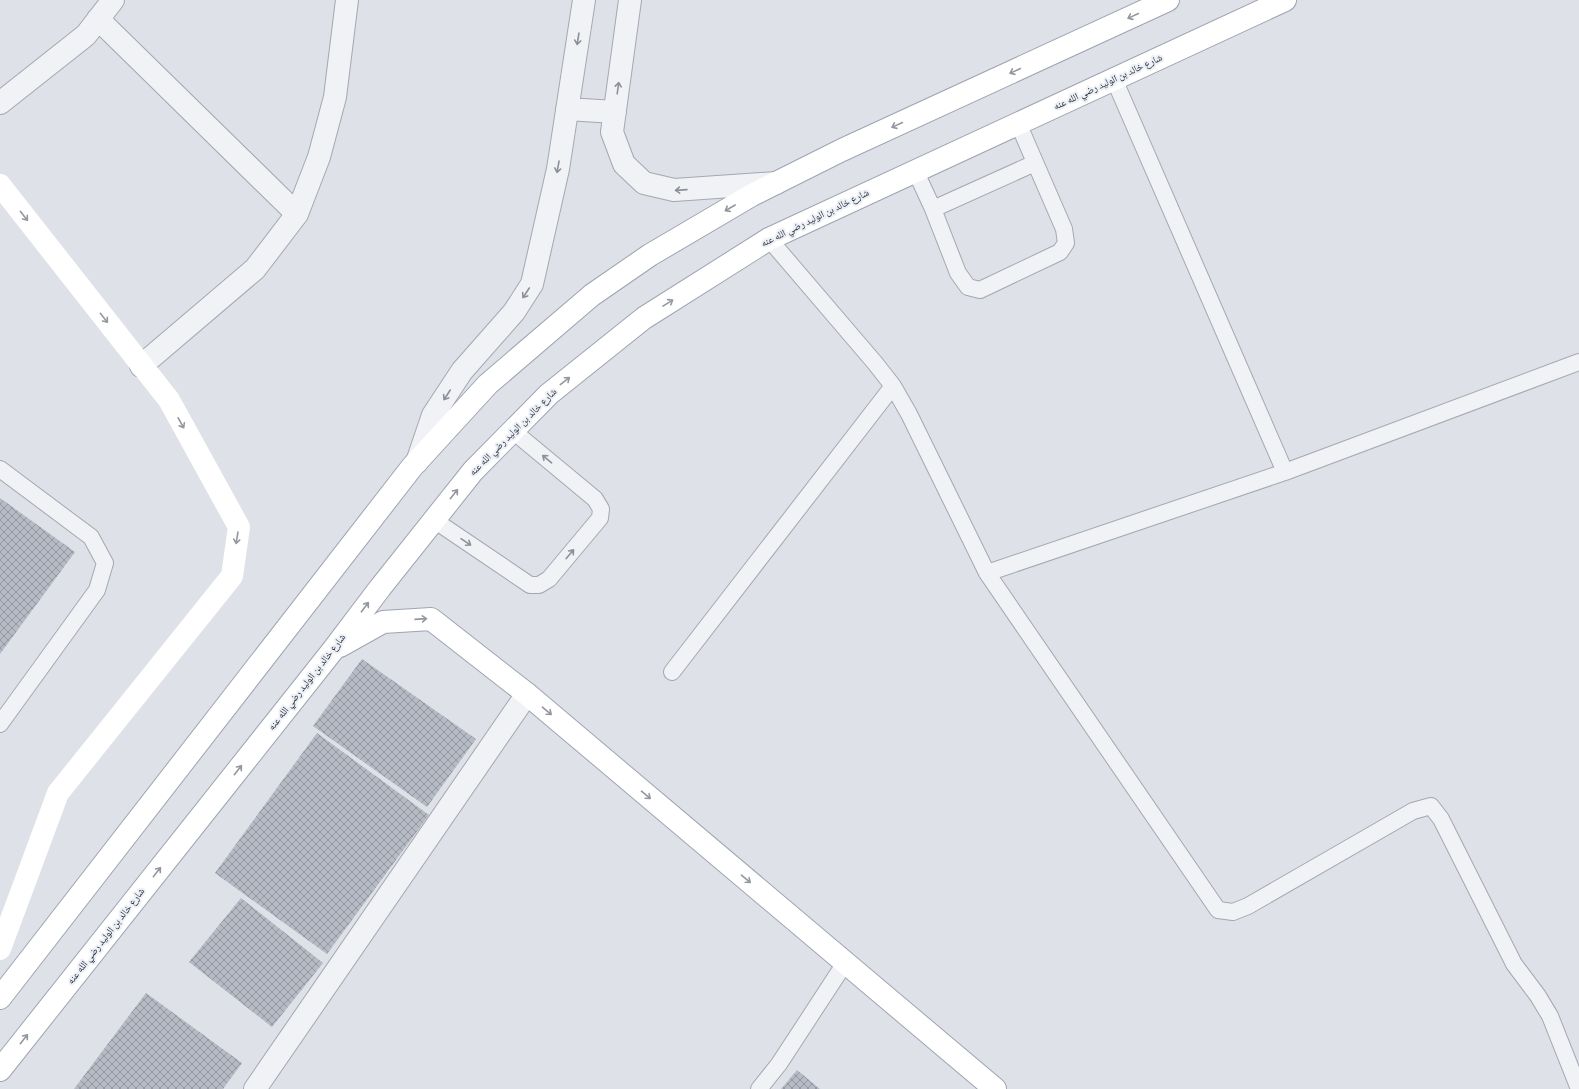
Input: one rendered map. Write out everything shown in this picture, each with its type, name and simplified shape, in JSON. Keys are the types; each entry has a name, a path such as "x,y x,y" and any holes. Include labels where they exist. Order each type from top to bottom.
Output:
{"main road":[{"path":"0,998 417,462 488,384 592,295 650,255 752,195 850,146 1168,0"},
{"name":"شارع خالد بن الوليد رضي الله عنه","path":"0,1070 473,471 549,394 644,318 769,239 915,170 1285,0"},
{"path":"0,185 169,400 239,527 232,576 58,793 0,948"},
{"path":"333,650 383,622 431,618 527,694 995,1089"}],"street":[{"path":"0,103 86,35 113,0"},
{"path":"142,366 255,269 297,214 319,157 336,97 347,0"},
{"path":"417,462 433,416 462,370 514,312 532,284 558,169 584,0"},
{"path":"630,0 612,132 624,164 644,183 674,190 776,183"},
{"path":"98,19 297,214"},
{"path":"567,109 615,112"},
{"path":"265,1086 527,694"}],"lane":[{"path":"1114,79 1285,472"},
{"path":"915,170 933,209 958,273 968,287 980,290 1060,252 1066,242 1064,229 1018,123"},
{"path":"933,209 1035,163"},
{"path":"769,239 893,386 909,414 987,573 1218,910 1233,912 1248,906 1413,811 1430,806 1441,819 1514,964 1538,996 1550,1016 1579,1088"},
{"path":"987,573 1285,472 1579,362"},
{"path":"672,672 893,386"},
{"path":"434,520 530,585 539,585 549,579 600,518 601,509 595,499 513,431"},
{"path":"0,469 91,537 105,563 97,590 0,724"},
{"path":"759,1089 779,1064 845,963"}],"building":[{"path":"0,498 75,552 0,654"},
{"path":"362,659 476,739 427,807 313,726"},
{"path":"317,733 429,815 327,954 215,873"},
{"path":"241,898 323,963 272,1027 189,962"},
{"path":"146,993 242,1063 223,1089 74,1089"},
{"path":"797,1070 820,1089 781,1089"}]}
